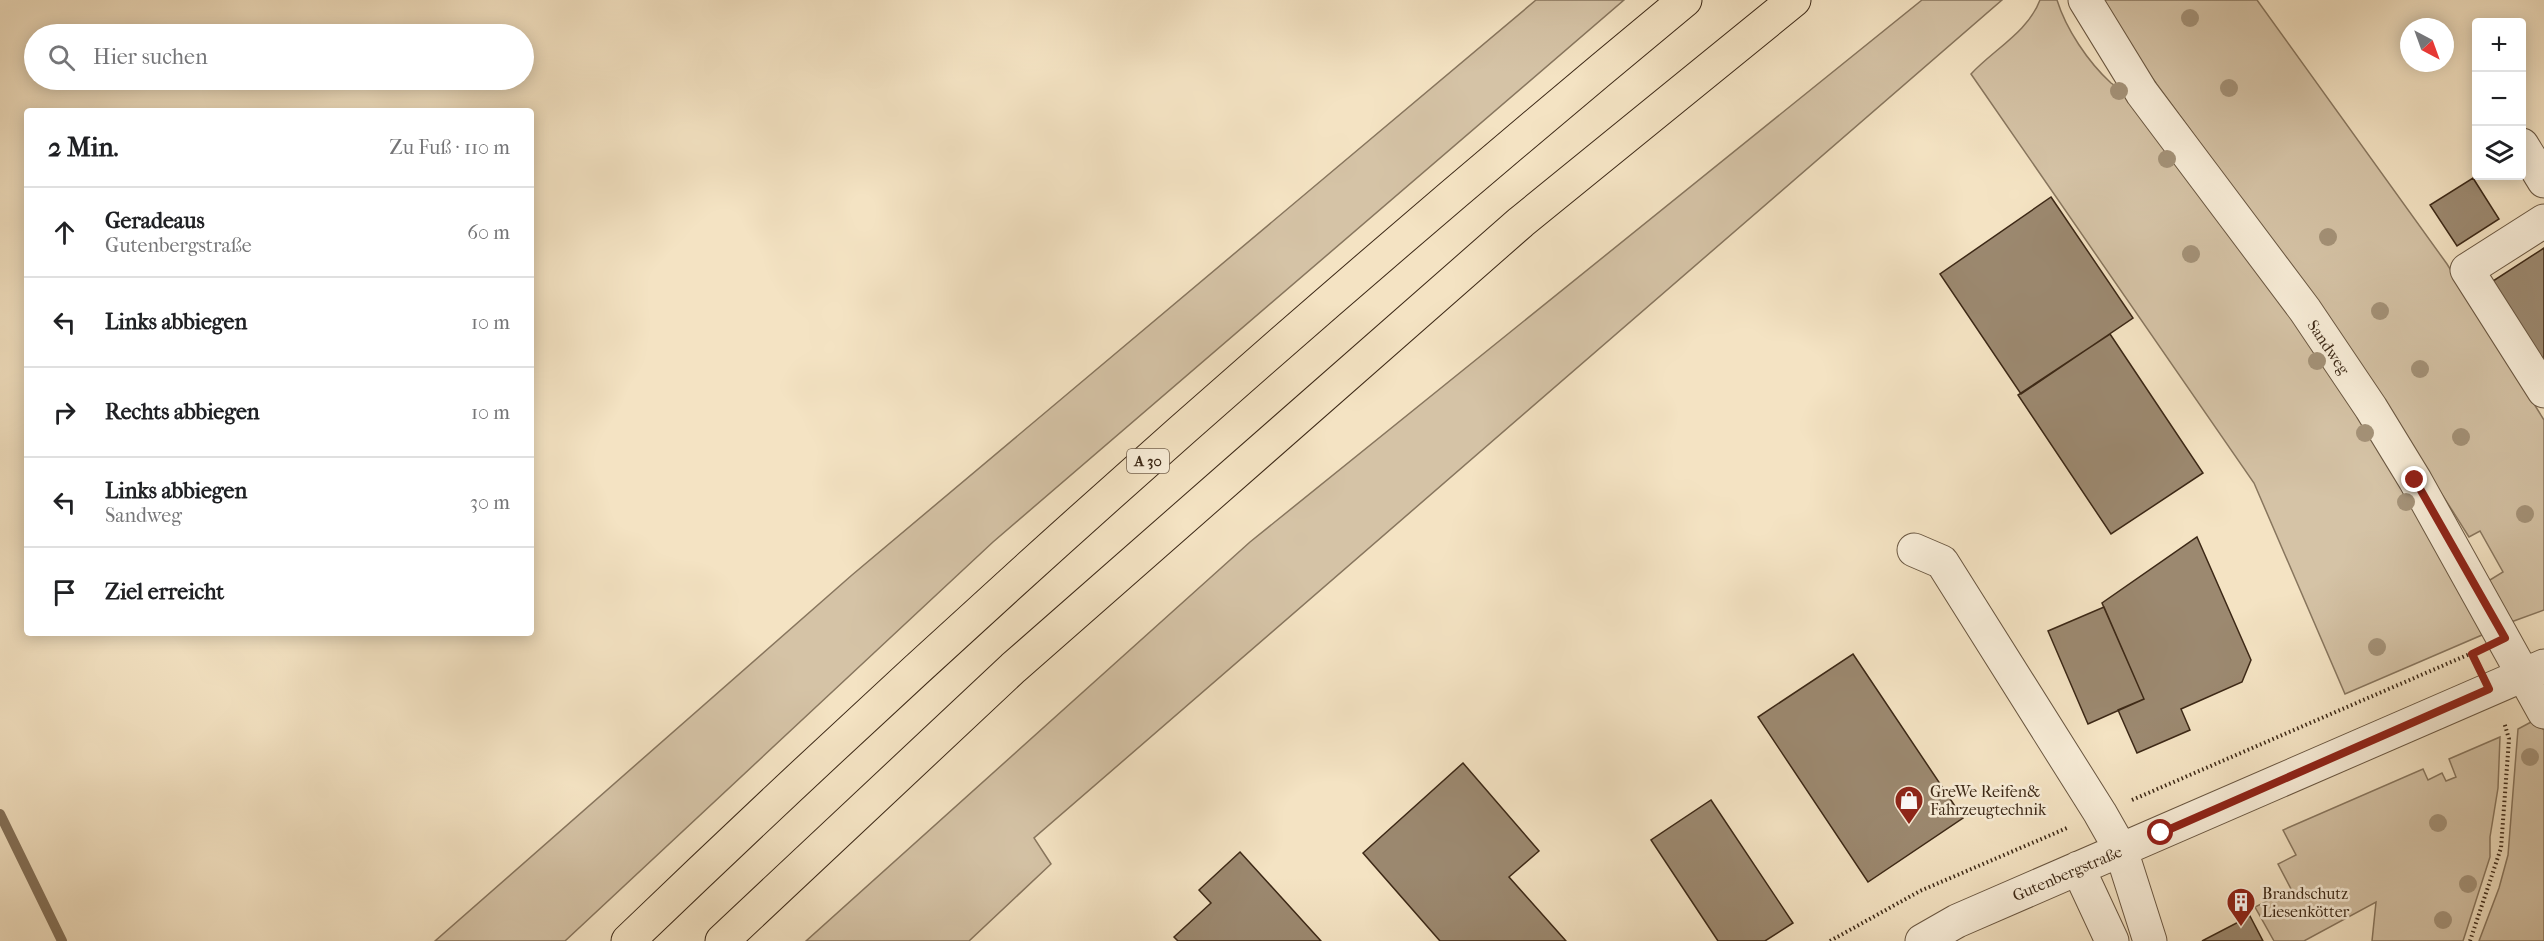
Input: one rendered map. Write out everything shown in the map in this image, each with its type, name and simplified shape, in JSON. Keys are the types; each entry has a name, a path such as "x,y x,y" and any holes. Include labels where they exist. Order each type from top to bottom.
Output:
{"highway":[{"name":"A 30","path":"628,941 972,617 1466,182 1685,0"},
{"path":"722,941 1013,668 1485,253 1794,0"}],"street":[{"name":"Sandweg","path":"2085,0 2142,93 2305,310 2371,408 2505,638 2534,670 2544,712"},
{"path":"2526,142 2544,130"},
{"path":"2526,152 2544,181"},
{"path":"2544,221 2467,270 2544,391"},
{"path":"1914,550 1942,562 2100,813 2121,850 2150,941"},
{"name":"Gutenbergstraße","path":"1922,941 1957,921 2534,670"},
{"path":"2078,868 2112,941"}],"path":[{"path":"1830,941 1920,891 2505,638"},
{"path":"2470,941 2501,848 2509,739 2472,654"}],"shaded area":[{"path":"1536,0 1624,0 993,542 565,941 435,941 852,575"},
{"path":"1922,0 2002,0 1034,838 1051,864 969,941 806,941 1250,542"},
{"path":"2040,0 2057,0 2072,33 2102,75 2113,85 2136,95 2302,322 2456,579 2482,635 2345,694 2254,483 1971,74 2019,31"},
{"path":"2099,0 2257,0 2447,264 2544,420 2544,610 2511,622 2485,583 2503,572 2480,531 2469,537 2342,344 2254,218 2118,32"},
{"path":"2533,721 2544,730 2544,941 2479,941 2499,888 2508,855 2518,729"},
{"path":"2500,737 2498,788 2490,837 2490,857 2463,941 2372,941 2376,902 2304,941 2274,941 2255,907 2291,889 2278,864 2296,855 2283,830 2423,769 2428,780 2442,773 2446,781 2456,777 2449,759"}],"building":[{"path":"2472,179 2499,219 2457,246 2430,205"},
{"path":"2051,197 2133,318 2021,394 1940,274"},
{"path":"2544,248 2544,361 2493,281"},
{"path":"2110,334 2203,473 2111,534 2018,395"},
{"path":"2197,537 2251,660 2242,682 2181,709 2190,730 2137,753 2118,710 2144,699 2102,603"},
{"path":"2104,607 2144,699 2088,724 2048,631"},
{"path":"1853,654 1963,818 1868,882 1758,717"},
{"path":"1463,763 1539,851 1509,877 1566,941 1440,941 1363,853"},
{"path":"1711,800 1793,923 1765,941 1718,941 1651,840"},
{"path":"1240,852 1321,941 1178,941 1174,937 1211,903 1199,890"},
{"name":"Brandschutz Liesenkötter","path":"2250,916 2263,941 2202,941"}],"waterway":[{"path":"0,814 62,941"}],"place":[{"name":"GreWe Reifen& Fahrzeugtechnik","path":"1909,826"},
{"name":"Brandschutz Liesenkötter","path":"2241,928"}],"route":[{"path":"2161,833 2489,689 2472,654 2505,638 2415,480"}]}
